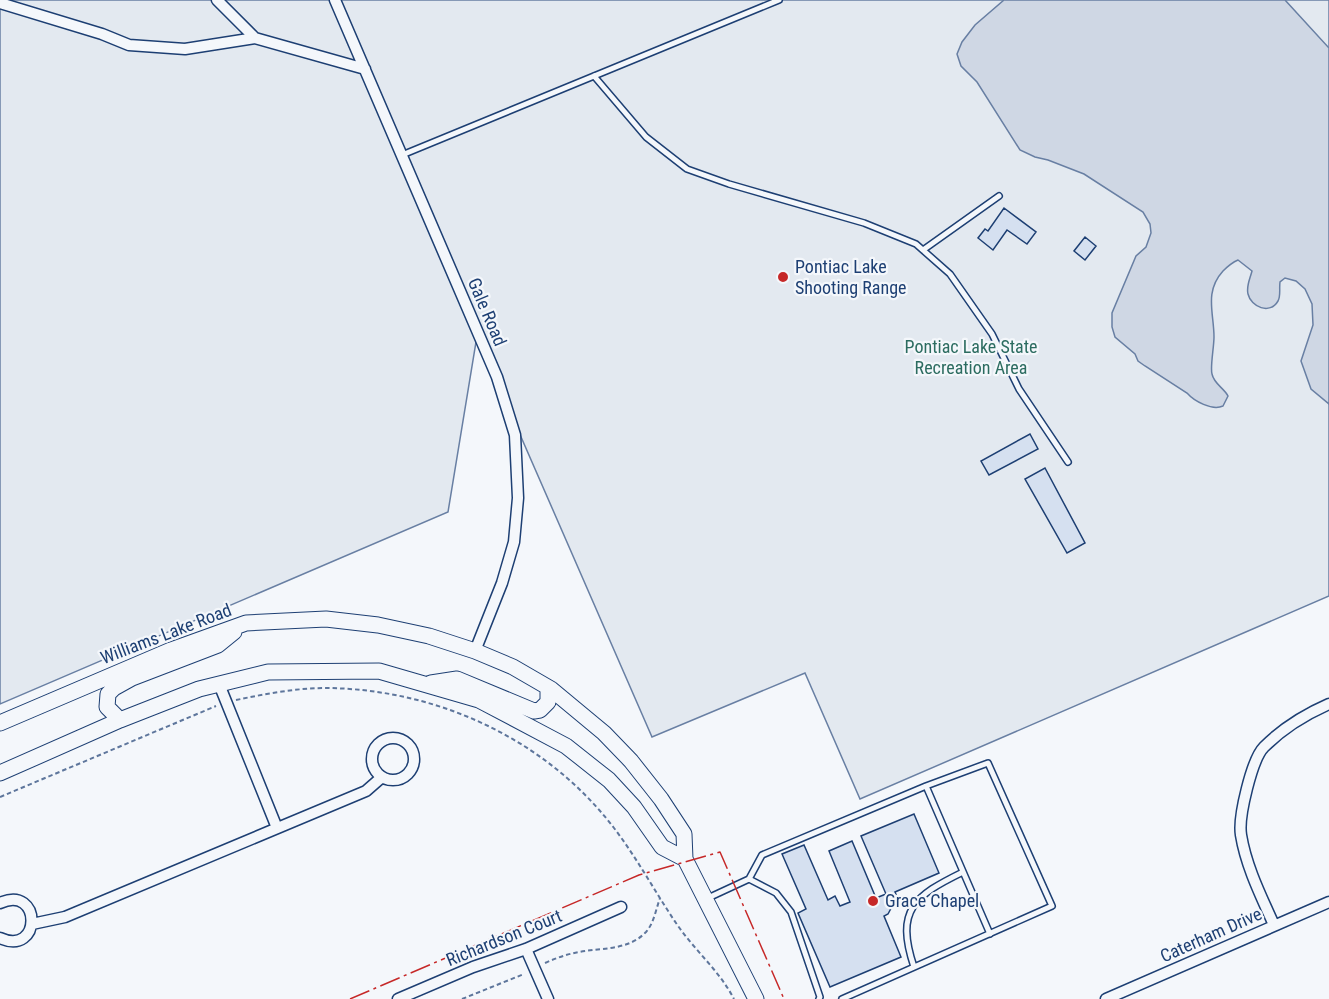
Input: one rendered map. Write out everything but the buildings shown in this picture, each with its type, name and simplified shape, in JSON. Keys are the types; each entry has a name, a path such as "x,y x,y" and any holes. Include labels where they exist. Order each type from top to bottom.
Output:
{"main road":[{"name":"Williams Lake Road","path":"0,723 171,650 246,623 326,619 378,625 429,636 475,651 513,667 548,688 604,733 637,768 684,834 685,859 756,999"},
{"path":"120,720 107,707 108,694 114,688 132,678 218,645 246,623"},
{"path":"0,773 120,720 199,689 268,672 379,671 479,699 566,746 614,785 634,807 662,847 685,859"},
{"path":"425,684 457,679 534,711 540,711 548,702 548,688"},
{"path":"614,785 625,783 637,768"}],"street":[{"path":"218,0 255,38"},
{"name":"Gale Road","path":"335,0 497,378 515,435 518,498 514,542 502,584 475,651"},
{"path":"0,3 102,34 129,45 185,49 255,38 365,69"},
{"path":"219,684 277,828"},
{"path":"1274,925 1251,873 1240,833 1243,795 1262,748 1306,714 1329,704"},
{"path":"395,738 408,743 414,756 412,770 395,780 382,777 373,766 372,759 376,746 381,741 395,738"},
{"path":"32,924 65,917 366,791 382,777"},
{"path":"0,903 13,900 26,905 32,917 32,924 26,936 20,940 6,941 0,938"},
{"name":"Caterham Drive","path":"1106,999 1329,902"},
{"name":"Richardson Court","path":"398,999 473,967 526,949 621,907"},
{"path":"526,949 548,999"}],"lane":[{"path":"402,154 779,0"},
{"path":"594,76 646,137 687,169 729,184 864,223 916,244 950,274 992,334 1019,389 1068,462"},
{"path":"923,250 999,196"},
{"path":"705,899 749,879 762,855 926,786 988,764 1052,906 842,999"},
{"path":"926,786 990,934"},
{"path":"914,967 907,945 906,924 913,907 931,888 963,872"},
{"path":"749,879 776,893 791,912 819,999"}],"path":[{"path":"0,796 226,703 258,695 303,689 350,689 400,696 477,720 526,748 568,778 614,827 691,944 718,973 734,999"},
{"path":"462,999 571,954 619,947 633,941 646,933 650,927 660,898"}],"green space":[{"name":"Pontiac Lake State Recreation Area","path":"0,0 1329,0 1329,596 860,799 805,673 652,737 477,336 448,512 0,704"}],"shaded area":[{"path":"1004,0 1285,0 1329,48 1329,404 1311,389 1301,361 1313,325 1312,304 1305,289 1296,281 1285,278 1280,282 1279,297 1275,305 1270,308 1261,308 1253,303 1248,294 1252,271 1238,260 1223,271 1217,279 1211,303 1214,337 1212,371 1215,381 1228,396 1223,406 1209,406 1194,399 1138,361 1135,354 1115,337 1112,313 1136,256 1146,247 1151,233 1150,224 1143,212 1084,174 1020,150 977,82 961,66 957,54 962,42 975,25"}],"power":[{"path":"350,999 639,875 720,852 784,999"}],"place":[{"name":"Pontiac Lake Shooting Range","path":"783,277"},
{"name":"Grace Chapel","path":"873,901"}]}
